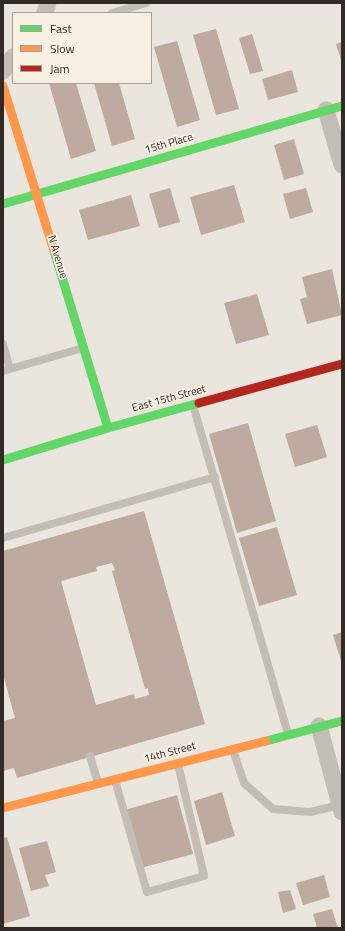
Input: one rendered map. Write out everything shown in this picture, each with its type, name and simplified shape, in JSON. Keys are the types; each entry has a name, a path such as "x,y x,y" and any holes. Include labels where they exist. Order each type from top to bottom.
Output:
{"street":[{"path":"3,71 12,59"},
{"name":"N Avenue","path":"3,86 38,194 108,428"},
{"path":"334,108 342,165"},
{"name":"15th Place","path":"3,204 334,108"},
{"name":"East 15th Street","path":"3,460 108,428 342,364"},
{"name":"14th Street","path":"3,808 342,721"},
{"path":"319,726 341,808"}],"lane":[{"path":"115,12 146,3"},
{"path":"3,344 7,370 84,348"},
{"path":"193,405 215,477 288,735"},
{"path":"3,538 215,477"},
{"path":"232,749 244,783 273,809 310,812 341,808"},
{"path":"90,756 98,784"},
{"path":"114,780 147,892 204,876 178,763"}],"building":[{"path":"216,29 239,109 216,115 193,35"},
{"path":"252,34 263,71 250,74 239,38"},
{"path":"177,41 200,120 177,127 154,47"},
{"path":"342,42 342,63 336,44"},
{"path":"292,70 298,92 268,100 262,79"},
{"path":"49,84 76,84 96,151 71,159"},
{"path":"94,84 119,84 135,139 112,146"},
{"path":"294,139 304,174 284,180 274,145"},
{"path":"234,185 245,222 201,235 190,197"},
{"path":"170,188 180,222 159,228 149,194"},
{"path":"306,188 313,212 290,219 283,194"},
{"path":"131,195 140,226 88,240 79,210"},
{"path":"332,269 342,315 307,324 300,299 307,297 302,277"},
{"path":"257,294 269,335 236,344 224,303"},
{"path":"248,423 276,521 237,533 209,434"},
{"path":"317,425 327,457 295,467 285,434"},
{"path":"144,511 205,724 17,778 14,768 3,771 3,721 15,718 3,674 3,551","holes":["112,563 115,570 112,571 145,689 148,688 149,695 135,699 134,694 96,705 61,581 97,571 96,567"]},
{"path":"277,527 297,595 259,606 239,538"},
{"path":"342,632 342,664 333,635"},
{"path":"222,792 235,836 206,845 194,801"},
{"path":"177,795 193,854 141,868 125,810"},
{"path":"7,837 30,916 3,924 3,838"},
{"path":"47,841 56,872 45,875 49,886 31,891 19,848"},
{"path":"324,875 330,897 303,905 296,883"},
{"path":"290,890 296,909 283,913 278,892"},
{"path":"332,909 338,928 317,928 313,914"}],"traffic: fast":[{"path":"3,204 342,106"},
{"path":"54,251 108,428"},
{"path":"3,460 108,428 199,403"},
{"path":"266,741 342,721"}],"traffic: slow":[{"path":"3,86 54,251"},
{"path":"3,808 266,741"}],"traffic: jam":[{"path":"199,403 342,364"}]}
